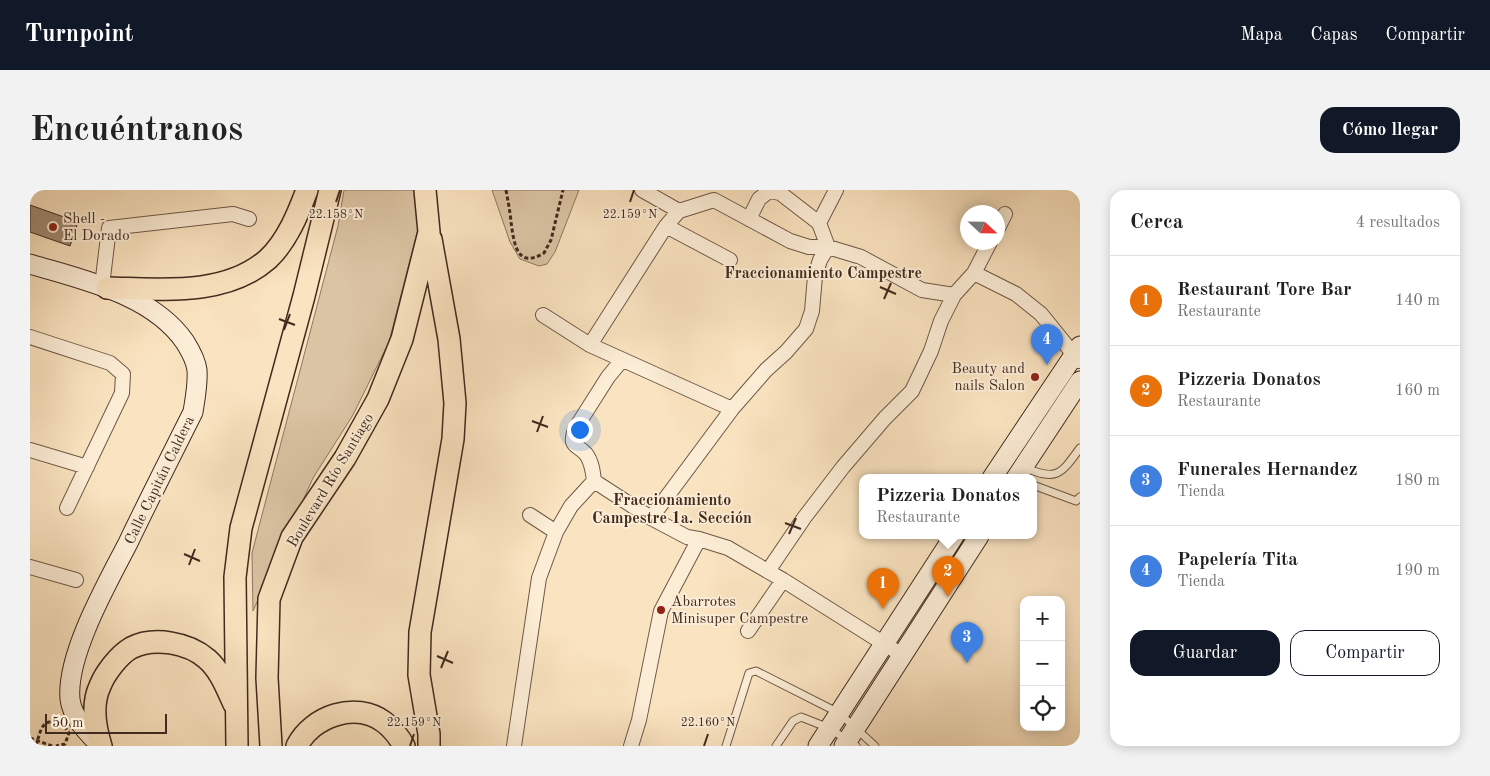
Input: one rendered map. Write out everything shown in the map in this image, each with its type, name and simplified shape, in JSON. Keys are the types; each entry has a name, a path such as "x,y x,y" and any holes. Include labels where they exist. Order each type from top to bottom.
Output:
{"main road":[{"path":"105,287 198,288 248,274 269,258 285,237 299,212 307,190"},
{"path":"237,746 235,577 241,528 304,296 330,190"},
{"name":"Boulevard Río Santiago","path":"271,746 267,678 269,599 292,537 345,458 378,399 402,339 429,232 425,190"},
{"path":"429,232 449,339 454,403 453,440 420,632 419,675 429,734 429,746"},
{"name":"Calle Capitán Caldera","path":"30,264 105,287 152,309 175,328 190,351 197,369 197,387 193,412 97,605 74,666 70,685 70,701 77,718 87,732 101,746"},
{"path":"1012,473 1078,355"},
{"path":"1012,473 1080,381"},
{"path":"818,746 952,539"},
{"path":"851,740 902,655 977,539"},
{"path":"101,746 95,725 95,708 99,686 120,658 132,648 146,644 160,642 195,649 209,660 222,678 238,713"},
{"path":"297,746 311,726 331,715 350,713 368,714 384,722 404,746"}],"street":[{"path":"642,190 679,211"},
{"path":"819,223 836,190"},
{"path":"750,219 759,199 770,191 780,193 819,223 828,247"},
{"path":"590,345 666,226 679,211 714,200 790,241 809,247 828,247 861,257 922,290 954,295"},
{"path":"105,287 109,228 233,214 249,219"},
{"path":"666,226 730,260"},
{"path":"651,518 732,409 766,370 786,352 806,329 812,311 815,276 820,260 828,247"},
{"path":"768,572 804,518 843,467 884,418 912,391 954,295 974,273 986,250"},
{"path":"974,273 1016,294 1041,314 1078,355"},
{"path":"544,315 590,345 732,409"},
{"path":"30,337 110,363 123,374 122,393 67,508"},
{"path":"514,746 539,578 556,532 571,506 594,481 593,468 586,454 575,447 572,438 575,429 608,377 622,360"},
{"path":"30,450 87,467"},
{"path":"594,481 651,518 687,537 728,548 783,580 902,655"},
{"path":"530,515 556,532"},
{"path":"631,746 639,720 661,611 699,539"},
{"path":"30,567 76,580"},
{"path":"748,631 783,580"}],"lane":[{"path":"1012,473 1057,474 1064,470 1080,448"},
{"path":"1037,484 1076,501 1080,497"},
{"path":"726,746 749,673 756,671 834,720 851,740 875,746"},
{"path":"776,746 793,721 800,717 834,720 851,740"}],"path":[{"path":"506,190 515,248 522,256 532,259 544,253 551,240 563,190"},
{"path":"36,746 41,729 47,722 54,720 63,724 69,733 65,744 56,746"},
{"path":"30,738 52,746"}],"shaded area":[{"path":"344,190 415,190 418,229 389,342 353,415 313,478 253,611 252,553 338,226"},
{"path":"492,190 579,190 555,252 547,264 539,266 520,259 510,242"}],"building":[{"name":"Shell - El Dorado","path":"30,205 78,222 70,246 30,232"}],"place":[{"name":"Shell - El Dorado","path":"53,227"},
{"name":"Papelería Tita","path":"1047,365"},
{"name":"Beauty and nails Salon","path":"1035,377"},
{"name":"Pizzeria Donatos","path":"948,597"},
{"name":"Restaurant Tore Bar","path":"883,609"},
{"name":"Abarrotes Minisuper Campestre","path":"661,610"},
{"name":"Funerales Hernandez","path":"967,663"}],"district":[{"name":"Fraccionamiento Campestre","path":"823,272"},
{"name":"Fraccionamiento Campestre 1a. Sección","path":"672,508"}]}
